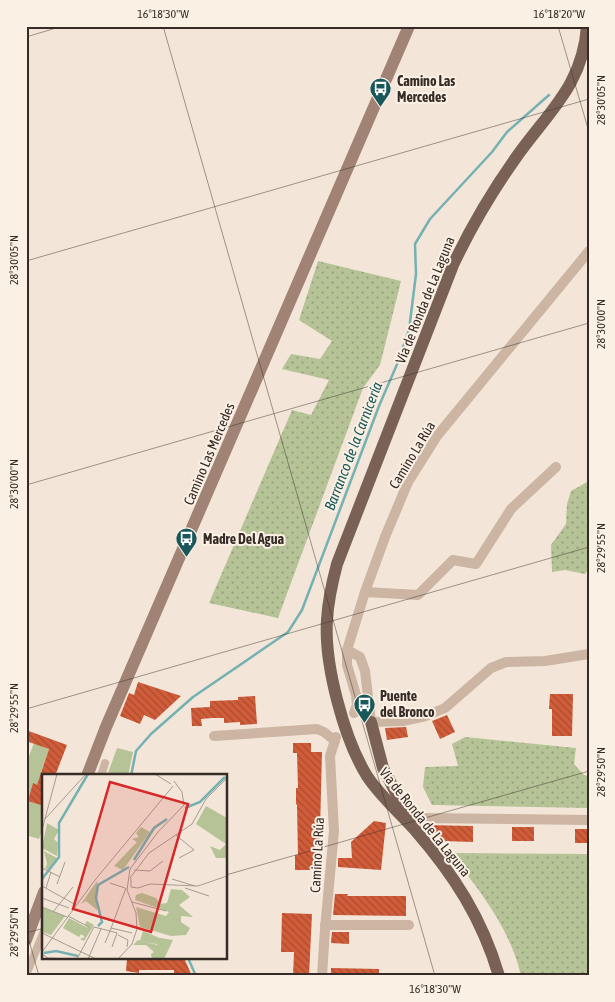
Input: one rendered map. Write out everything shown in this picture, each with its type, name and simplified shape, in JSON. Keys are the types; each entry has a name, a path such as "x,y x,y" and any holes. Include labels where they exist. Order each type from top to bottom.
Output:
{"main road":[{"name":"Camino Las Mercedes","path":"88,774 106,727 409,26"},
{"name":"Vía de Ronda de La Laguna","path":"499,976 488,942 467,898 445,866 414,829 387,802 367,776 354,752 344,723 330,665 327,621 330,591 337,564 453,264 470,229 494,188 562,99 570,85 578,68 587,26"},
{"path":"371,722 383,768 414,829"},
{"path":"26,940 42,897"}],"street":[{"name":"Camino La Rúa","path":"354,713 357,705 356,695 347,665 347,650 365,592 408,482 437,436 589,252"},
{"path":"365,592 418,595 453,560 476,564 511,509 556,467"},
{"path":"347,650 360,657 365,671 371,722 403,722 426,716 444,708 491,668 506,662 545,661 589,654"},
{"name":"Camino La Rúa","path":"214,736 317,729 336,739 330,756 334,831 322,976"},
{"path":"102,774 105,763"},
{"path":"414,829 421,818 589,820"},
{"path":"325,925 409,925"},
{"path":"26,975 42,936"}],"green space":[{"path":"318,261 401,281 380,365 363,388 278,618 209,603 292,410 311,415 329,380 282,369 291,354 320,359 332,341 299,320"},
{"path":"589,481 589,568 585,574 565,570 552,572 551,545 566,524 567,504 571,491"},
{"path":"465,737 576,748 574,764 584,775 589,776 589,808 432,805 423,787 425,767 458,766 452,744"},
{"path":"34,743 49,749 41,772 46,774 42,774 42,831 39,839 26,835 26,764"},
{"path":"117,748 133,752 128,774 108,774"},
{"path":"450,853 589,854 589,976 521,976 510,942 502,926 483,896"}],"building":[{"path":"138,682 181,696 155,720 144,715 140,724 120,716 129,693 134,695"},
{"path":"550,694 573,694 572,736 552,736 552,709 549,709"},
{"path":"255,696 257,724 240,725 240,722 224,723 224,718 212,718 201,719 202,726 192,726 191,708 210,707 210,701 238,700 238,697"},
{"path":"447,715 455,732 440,739 432,721"},
{"path":"406,727 408,737 387,740 385,728"},
{"path":"26,730 67,745 56,774 42,774 42,805 28,801 33,783 37,785 49,749 26,741"},
{"path":"293,743 311,743 311,752 322,752 319,870 295,870 295,855 298,855 296,788 298,788 297,753 293,753"},
{"path":"374,821 386,823 381,870 338,867 338,858 352,858 351,842"},
{"path":"424,825 473,826 473,842 441,841"},
{"path":"512,827 534,827 534,841 512,841"},
{"path":"575,829 589,829 589,843 575,843"},
{"path":"335,894 348,894 347,896 406,896 406,916 333,915"},
{"path":"282,913 312,914 309,976 293,976 294,952 281,952"},
{"path":"332,932 349,932 349,944 331,943"},
{"path":"127,960 185,960 192,976 174,976 174,970 139,970 139,973 126,971"},
{"path":"331,968 379,969 379,976 331,976"}],"waterway":[{"name":"Barranco de la Carnicería","path":"131,774 136,751 151,734 193,697 288,632 302,610 409,330 416,274 415,244 430,219 492,152 507,132 549,95"},
{"name":"Barranco de la Carnicería","path":"189,960 196,976"}],"place":[{"name":"Camino Las Mercedes","path":"381,108"},
{"name":"Madre Del Agua","path":"187,558"},
{"name":"Puente del Bronco","path":"364,723"}]}
